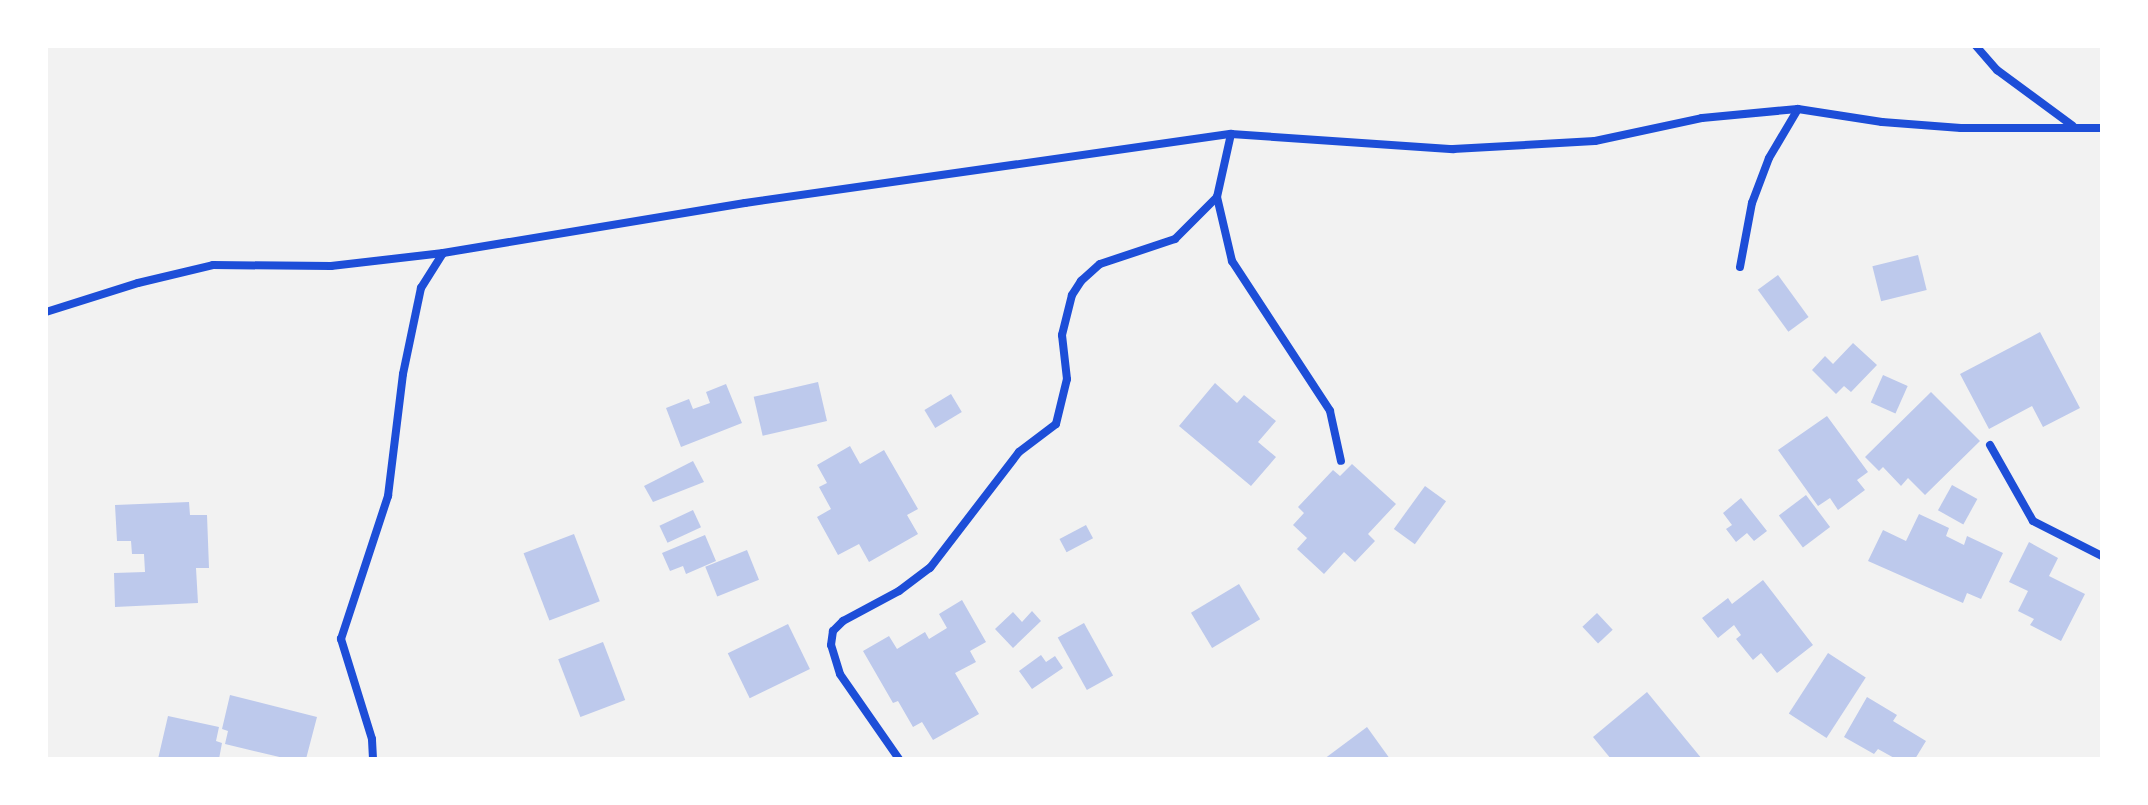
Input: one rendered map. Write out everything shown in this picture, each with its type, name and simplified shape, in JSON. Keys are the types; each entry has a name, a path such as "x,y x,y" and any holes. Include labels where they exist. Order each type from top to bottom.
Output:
{"street":[{"path":"1976,46 1997,70 2073,126"},
{"path":"1740,267 1752,203 1769,158 1798,109"},
{"path":"46,312 138,283 213,265 331,266 443,253 715,207 1231,134 1453,149 1595,141 1702,118 1798,109 1882,122 1961,128 2102,128"},
{"path":"1231,134 1217,197 1232,261 1330,411 1341,461"},
{"path":"899,759 840,674 831,645 833,631 843,621 899,591 930,568 1019,452 1056,424 1067,379 1062,335 1072,295 1081,281 1100,264 1158,248 1175,239 1217,197"},
{"path":"373,759 372,739 341,639 388,496 403,374 421,288 443,253"},
{"path":"1990,445 2033,521 2064,540 2102,556"}],"building":[{"path":"1918,255 1927,290 1881,301 1872,266"},
{"path":"1778,275 1809,317 1788,332 1758,290"},
{"path":"2040,332 2080,408 2043,427 2032,406 1989,429 1960,374"},
{"path":"1853,343 1877,365 1851,392 1844,386 1836,394 1812,370 1825,356 1833,364"},
{"path":"1883,375 1908,386 1895,413 1871,402"},
{"path":"818,382 827,421 763,436 754,397"},
{"path":"1215,383 1237,403 1244,395 1276,421 1258,442 1276,457 1251,486 1179,426"},
{"path":"726,384 742,423 681,447 666,408 689,399 693,409 710,403 706,392"},
{"path":"1931,392 1980,441 1925,495 1908,478 1901,486 1883,467 1879,471 1865,457"},
{"path":"951,394 962,412 935,428 924,410"},
{"path":"1827,416 1868,472 1857,480 1865,490 1838,510 1830,498 1818,506 1778,450"},
{"path":"850,446 860,464 884,450 918,509 907,515 918,534 869,562 859,544 838,555 817,517 831,509 819,487 827,483 817,465"},
{"path":"693,461 704,482 653,502 644,486"},
{"path":"1352,464 1396,504 1368,534 1375,541 1355,562 1344,552 1324,574 1297,549 1307,538 1293,525 1304,513 1298,507 1333,470 1340,476"},
{"path":"1952,485 1977,499 1963,524 1938,510"},
{"path":"1425,486 1446,501 1415,544 1394,529"},
{"path":"1806,495 1830,527 1803,547 1779,515"},
{"path":"1741,498 1767,531 1754,541 1747,533 1736,542 1726,529 1732,525 1723,513"},
{"path":"189,502 190,515 207,515 209,568 196,568 198,603 115,607 114,573 145,572 144,554 132,554 131,541 117,541 115,505"},
{"path":"693,510 701,527 667,543 659,526"},
{"path":"1919,514 1949,528 1946,536 1964,545 1967,536 2003,553 1981,599 1967,593 1963,603 1868,561 1883,530 1906,541"},
{"path":"1086,525 1093,538 1067,552 1060,539"},
{"path":"574,534 600,601 549,621 524,553"},
{"path":"705,535 716,561 686,574 683,566 670,571 662,553"},
{"path":"2029,542 2058,558 2049,576 2085,594 2061,641 2030,625 2034,619 2018,611 2028,591 2009,582"},
{"path":"747,550 759,580 717,597 705,567"},
{"path":"1763,580 1813,645 1777,673 1761,653 1753,660 1736,639 1741,635 1734,625 1718,638 1702,618 1728,598 1732,604"},
{"path":"1239,584 1260,619 1212,648 1191,613"},
{"path":"962,600 986,642 970,651 976,662 955,673 979,714 933,740 922,722 913,727 898,701 893,703 863,651 889,636 897,649 925,632 929,639 947,628 939,614"},
{"path":"1032,611 1041,621 1013,648 995,629 1013,612 1022,622"},
{"path":"1597,613 1613,630 1598,643 1582,627"},
{"path":"1084,623 1113,675 1087,690 1058,638"},
{"path":"788,624 810,669 750,698 728,653"},
{"path":"603,642 625,700 580,717 558,659"},
{"path":"1828,653 1866,678 1827,738 1789,713"},
{"path":"1041,655 1046,662 1055,656 1063,668 1032,689 1019,671"},
{"path":"1647,692 1702,759 1611,759 1593,737"},
{"path":"230,695 317,717 306,759 288,759 225,744 228,731 222,729"},
{"path":"1867,697 1897,715 1893,721 1926,741 1915,759 1896,759 1878,749 1874,754 1844,737"},
{"path":"168,716 219,727 216,741 222,743 219,759 158,759"},
{"path":"1367,727 1390,759 1324,759"}]}
